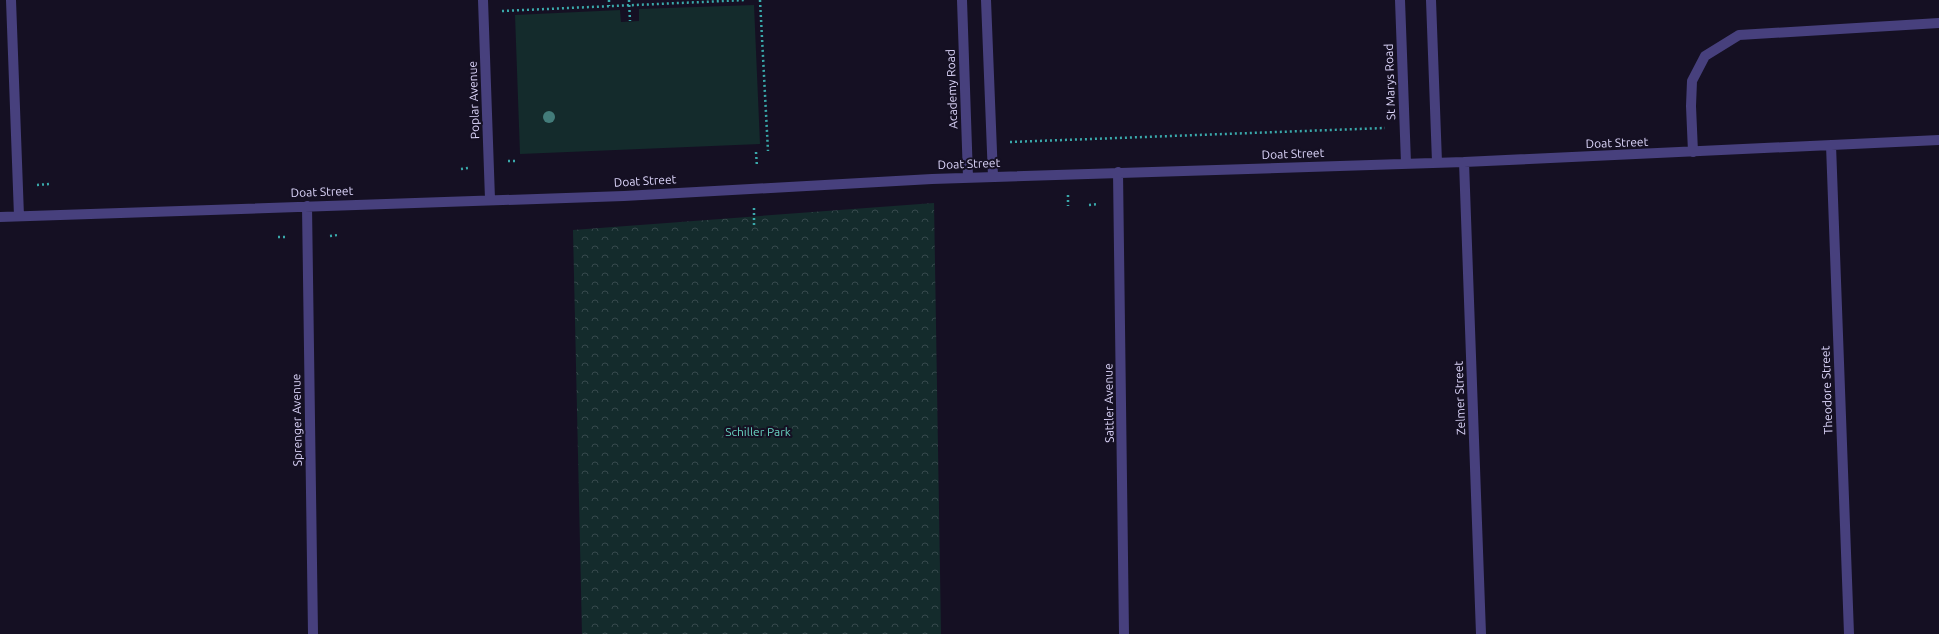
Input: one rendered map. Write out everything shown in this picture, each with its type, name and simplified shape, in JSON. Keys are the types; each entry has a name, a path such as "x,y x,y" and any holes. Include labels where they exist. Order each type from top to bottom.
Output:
{"street":[{"path":"11,0 20,216"},
{"name":"Poplar Avenue","path":"483,0 490,199"},
{"name":"Academy Road","path":"962,0 968,177"},
{"path":"986,0 993,177"},
{"name":"St Marys Road","path":"1400,0 1406,163"},
{"path":"1431,0 1437,162"},
{"path":"1693,152 1691,106 1692,81 1705,56 1739,35 1939,23"},
{"name":"Doat Street","path":"0,217 490,199 624,196 968,177 1464,162 1939,140"},
{"name":"Theodore Street","path":"1831,145 1849,634"},
{"name":"Zelmer Street","path":"1464,162 1481,634"},
{"name":"Sattler Avenue","path":"1118,172 1124,634"},
{"name":"Sprenger Avenue","path":"307,206 314,634"}],"path":[{"path":"609,0 609,6"},
{"path":"629,0 630,21"},
{"path":"501,11 746,0"},
{"path":"760,0 768,151"},
{"name":"Doat Street","path":"1017,142 1382,128"},
{"path":"756,152 757,167"},
{"path":"508,161 515,161"},
{"path":"461,169 468,168"},
{"path":"36,185 50,184"},
{"path":"1068,193 1068,206"},
{"path":"1089,205 1102,204"},
{"path":"754,205 754,227"},
{"path":"330,236 338,235"},
{"path":"278,238 286,237"}],"green space":[{"path":"754,5 760,144 520,154 515,15 620,10 621,22 639,21 639,9"},
{"name":"Schiller Park","path":"934,203 941,634 582,634 573,230"}]}
